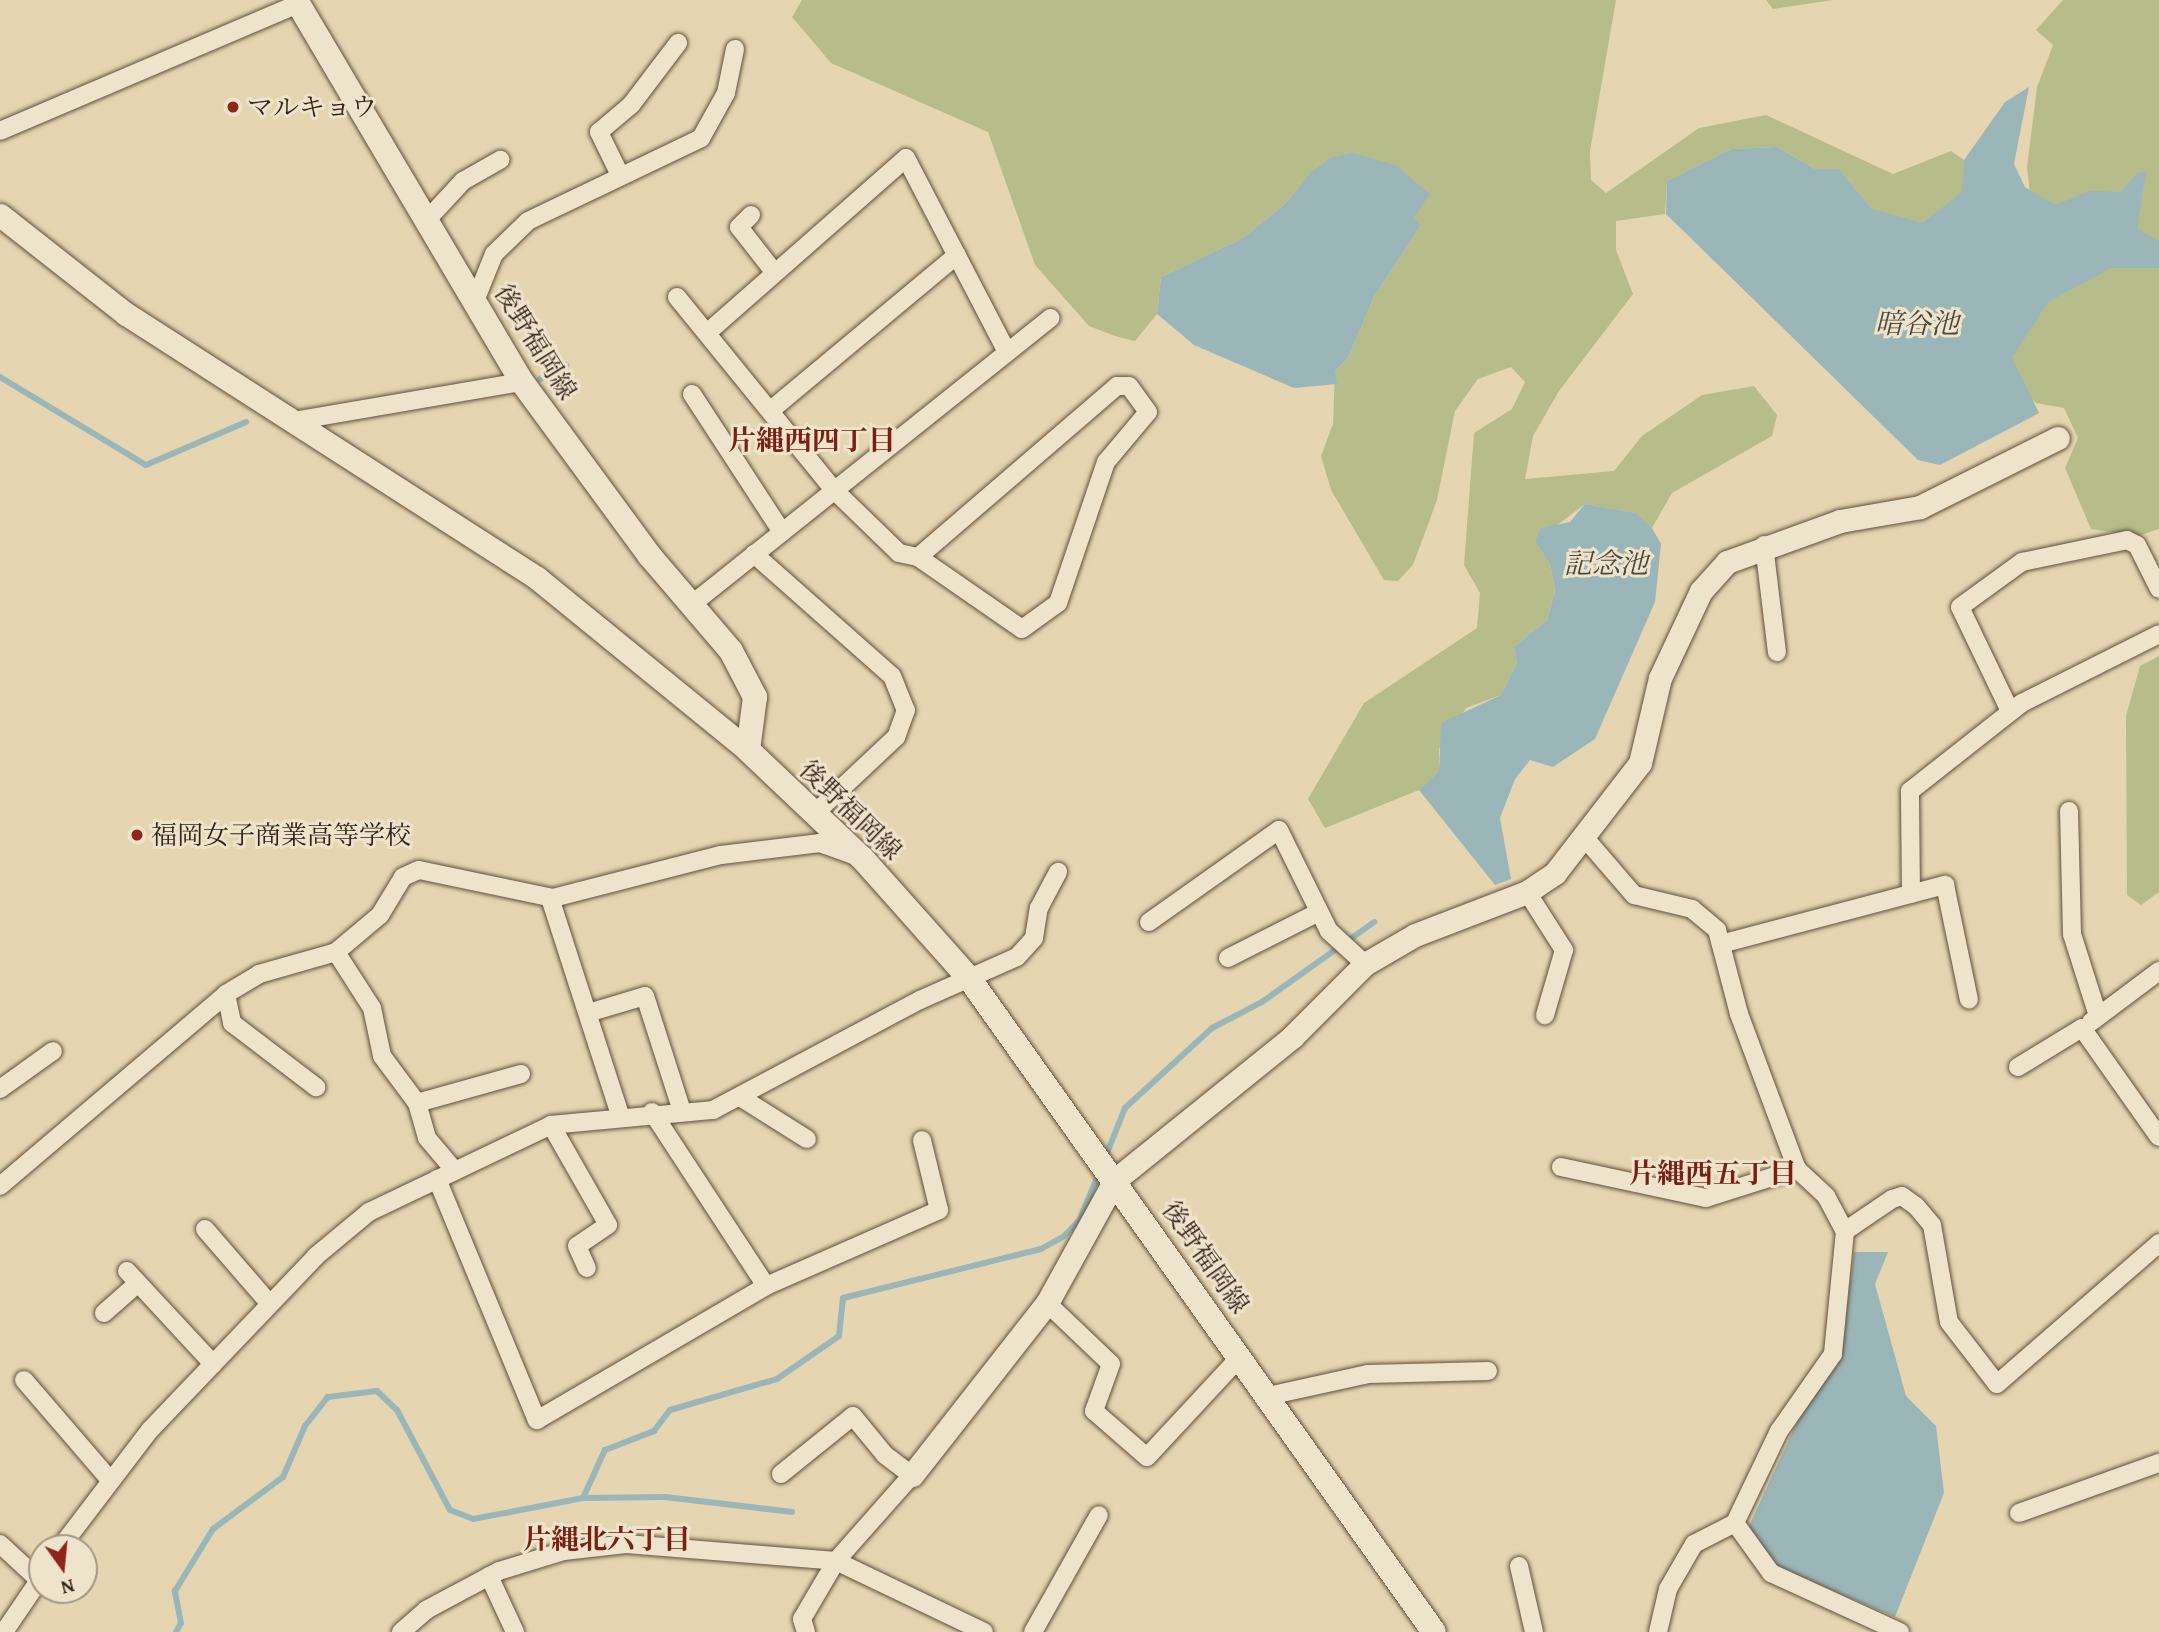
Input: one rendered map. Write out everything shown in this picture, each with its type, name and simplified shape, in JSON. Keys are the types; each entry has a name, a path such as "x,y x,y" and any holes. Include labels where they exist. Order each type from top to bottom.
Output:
{"main road":[{"name":"後野福岡線","path":"300,1 425,222 522,382 691,605 731,651 755,697 748,750 862,858 969,978 1434,1632"}],"street":[{"path":"0,131 300,1"},
{"path":"620,175 599,132 631,105 678,43"},
{"path":"475,301 507,238 620,175 701,138 726,93 734,49"},
{"path":"707,333 906,158 1007,352"},
{"path":"425,222 463,181 500,160"},
{"path":"0,215 126,314 537,578 748,750"},
{"path":"739,226 775,273"},
{"path":"771,410 957,255"},
{"path":"677,297 832,488 899,553 918,557 1022,629 1058,603 1105,462 1148,412 1129,386 1116,386 918,557"},
{"path":"691,605 832,488 1051,318"},
{"path":"293,421 522,382"},
{"path":"692,394 782,531"},
{"path":"806,1632 802,1619 836,1561 912,1475 1047,1303 1115,1180 1292,1037 1365,964 1415,935 1527,892 1555,873 1640,763 1660,678 1701,591 1727,562 1764,545 1840,521 1920,507 2058,438"},
{"path":"2010,711 1960,607 2022,562 2127,540 2137,545 2159,589"},
{"path":"1764,545 1777,652"},
{"path":"754,554 892,676 906,710 896,737 814,814"},
{"path":"1911,894 1906,798 2010,711 2159,634"},
{"path":"2069,811 2072,934 2098,1016"},
{"path":"1149,922 1279,830 1334,938 1365,964"},
{"path":"1584,837 1634,895 1692,909 1717,930 1726,967 1797,1169 1826,1196 1845,1230 1833,1354 1774,1441 1735,1523 1694,1544 1668,1589 1658,1632"},
{"path":"0,1186 226,994 259,974 336,952 380,915 403,877 419,870 550,898 721,855 820,843 862,858"},
{"path":"71,1534 111,1481 269,1303 369,1212 551,1125 652,1112 713,1111 1026,951 1058,872"},
{"path":"1721,944 1945,885 1969,1000"},
{"path":"1527,892 1564,950 1545,1015"},
{"path":"550,898 620,1115"},
{"path":"1227,958 1319,912"},
{"path":"336,952 372,1008 382,1056 416,1103 427,1138 455,1171"},
{"path":"2018,1067 2082,1028 2159,971"},
{"path":"226,994 232,1023 316,1087"},
{"path":"588,1013 645,996 682,1111"},
{"path":"2082,1028 2159,1137"},
{"path":"0,1089 53,1051"},
{"path":"416,1103 521,1074"},
{"path":"740,1097 807,1139"},
{"path":"652,1112 766,1286"},
{"path":"551,1125 608,1225 578,1246 587,1268"},
{"path":"437,1180 505,1330 537,1420 766,1286 939,1210 922,1140"},
{"path":"1560,1167 1706,1198 1797,1169"},
{"path":"1845,1230 1892,1199 1902,1196 1916,1206 1932,1225 1949,1322 1997,1384 2159,1243"},
{"path":"205,1229 269,1303"},
{"path":"104,1313 133,1277 213,1364"},
{"path":"1047,1303 1111,1364 1094,1411 1147,1457 1240,1357"},
{"path":"1268,1396 1368,1374 1488,1371"},
{"path":"23,1380 111,1481"},
{"path":"781,1474 853,1416 885,1455 912,1475"},
{"path":"2019,1513 2159,1463"},
{"path":"1033,1632 1099,1515"},
{"path":"1735,1523 1771,1573 1900,1632"},
{"path":"0,1544 28,1567"},
{"path":"401,1632 426,1610 489,1576 598,1545 836,1561 976,1630"},
{"path":"1519,1566 1534,1632"},
{"path":"489,1576 515,1632"},
{"path":"4,1632 28,1597"}],"green space":[{"path":"802,0 1616,0 1590,151 1591,180 1606,193 1699,128 1766,115 1893,174 1951,151 1964,160 1963,192 1922,223 1892,220 1872,209 1839,169 1815,169 1777,147 1731,149 1667,181 1665,214 1616,221 1616,250 1633,294 1559,391 1533,436 1525,479 1614,471 1642,436 1702,395 1754,386 1777,415 1772,436 1672,493 1652,528 1635,513 1585,504 1535,542 1550,564 1555,591 1547,620 1514,647 1517,663 1501,695 1466,708 1439,749 1439,771 1419,790 1325,828 1308,799 1364,703 1477,628 1480,593 1464,565 1474,433 1512,409 1525,382 1511,367 1478,379 1455,411 1437,500 1413,565 1398,581 1384,580 1331,490 1321,456 1333,424 1335,371 1348,358 1374,297 1420,226 1309,174 1286,203 1243,238 1161,277 1157,314 1135,341 1115,336 1089,326 1035,265 988,132 831,63 792,17"},
{"path":"1766,0 1833,0 1773,9"},
{"path":"2063,0 2159,0 2159,529 2138,536 2091,529 2065,468 2078,438 2064,408 2036,403 2008,377 2006,342 2077,212 2031,204 2027,167 2037,87 2053,45 2036,30"},
{"path":"2159,656 2159,892 2141,905 2127,895 2126,716 2140,666"}],"water":[{"name":"暗谷池","path":"2029,87 2014,164 2025,187 2055,205 2090,191 2121,192 2137,173 2146,172 2137,229 2159,241 2159,268 2111,268 2048,302 2012,357 2039,413 1940,465 1918,460 1666,214 1667,181 1731,149 1777,147 1815,169 1839,169 1872,209 1922,223 1962,192 1964,160 2005,102"},
{"path":"1353,153 1395,165 1430,194 1414,217 1420,226 1374,297 1348,358 1335,371 1337,384 1294,388 1194,345 1157,314 1161,277 1243,238 1286,203 1309,174 1330,158"},
{"name":"記念池","path":"1585,504 1636,513 1652,528 1661,544 1655,602 1595,739 1553,767 1530,760 1515,779 1500,818 1511,879 1495,885 1419,790 1439,771 1441,723 1501,695 1517,663 1514,647 1547,620 1555,591 1550,564 1535,542 1541,528 1570,522"},
{"path":"1854,1252 1888,1252 1875,1284 1906,1396 1936,1426 1944,1493 1895,1617 1775,1566 1749,1526 1806,1403 1841,1354"}],"waterway":[{"path":"540,379 566,365"},
{"path":"0,377 146,465 246,422"},
{"path":"1105,1158 1125,1108 1212,1028 1262,1002 1374,922"},
{"path":"176,1632 181,1623 175,1591 213,1529 283,1477 305,1426 328,1397 377,1391 397,1410 450,1510 473,1519 583,1498 605,1450 654,1431 670,1410 777,1379 839,1336 843,1298 1041,1249 1064,1236 1079,1221 1100,1171"},
{"path":"583,1498 665,1497 792,1512"}],"place":[{"name":"マルキョウ","path":"233,107"},
{"name":"福岡女子商業高等学校","path":"137,835"}],"district":[{"name":"片縄西四丁目","path":"812,440"},
{"name":"片縄西五丁目","path":"1713,1173"},
{"name":"片縄北六丁目","path":"607,1539"}]}
